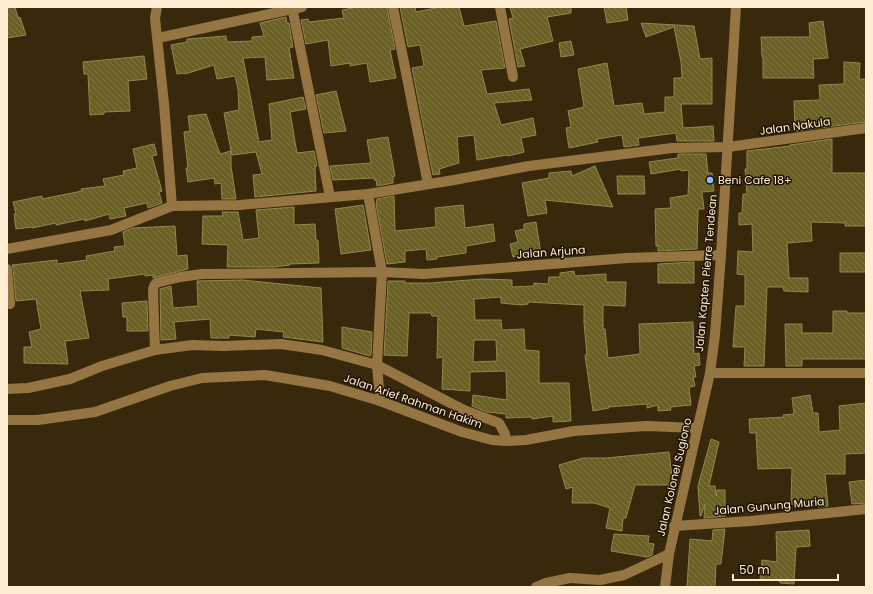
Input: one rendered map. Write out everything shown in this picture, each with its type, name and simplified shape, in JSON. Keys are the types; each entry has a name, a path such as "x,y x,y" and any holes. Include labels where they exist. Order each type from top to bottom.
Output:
{"street":[{"path":"7,249 111,230 172,206 164,104 155,18 157,7"},
{"path":"392,7 428,184"},
{"path":"500,7 513,77"},
{"name":"Jalan Kapten Pierre Tendean","path":"710,373 715,335 721,254 736,7"},
{"path":"158,38 296,8 330,196"},
{"name":"Jalan Nakula","path":"172,206 239,205 330,196 368,194 529,166 672,148 728,147 866,128"},
{"path":"368,194 382,272 377,365 380,401"},
{"name":"Jalan Arjuna","path":"155,350 154,286 156,283 180,277 202,274 382,272 424,274 627,258 721,254"},
{"path":"7,269 10,304"},
{"path":"7,389 28,388 70,379 102,366 155,350 192,344 223,346 281,344 322,350 377,365 464,410 499,423 505,434 506,441"},
{"path":"710,373 866,373"},
{"name":"Jalan Kolonel Sugiono","path":"665,587 668,554 710,373"},
{"name":"Jalan Arief Rahman Hakim","path":"7,420 38,420 95,412 170,386 202,378 265,374 330,386 380,401 462,432 492,440 526,440 574,431 646,426 697,428"},
{"name":"Jalan Gunung Muria","path":"674,526 751,521 866,509"},
{"path":"536,587 546,583 570,578 600,580 624,575 668,554"}],"building":[{"path":"7,7 15,7 18,18 20,17 26,35 7,38"},
{"path":"357,7 387,7 395,49 390,50 396,78 370,82 367,63 350,66 350,63 331,66 328,40 306,44 301,20 308,19 309,22 344,18 342,10"},
{"path":"400,7 415,7 416,12 440,7 459,7 464,26 496,21 505,68 481,70 487,94 529,89 532,100 494,103 501,125 533,118 536,135 521,138 524,152 508,156 477,160 474,135 457,137 459,163 439,169 440,174 433,175 412,68 424,66 420,45 408,47"},
{"path":"510,7 571,7 571,13 547,17 553,41 520,49 525,66 518,67 509,19 513,18"},
{"path":"604,7 626,7 628,20 607,23"},
{"path":"286,17 287,23 289,23 293,47 289,48 294,78 267,80 265,57 243,58 259,142 272,140 269,104 303,97 306,109 290,112 297,153 314,151 317,166 315,166 316,191 255,197 253,175 262,174 256,152 232,155 224,113 239,110 238,89 235,76 217,79 214,65 185,74 177,74 171,45 187,42 187,39 226,36 227,42 252,41 252,37 264,36 260,23"},
{"path":"823,21 828,58 813,59 814,78 763,78 761,37 810,37 809,23"},
{"path":"641,23 694,26 700,59 712,58 712,104 681,104 683,128 713,126 714,141 677,141 676,133 638,138 639,145 624,147 622,135 597,139 598,142 569,148 566,128 571,127 568,111 584,107 578,69 607,63 614,106 642,103 644,114 665,112 665,97 674,97 674,78 682,78 681,62 674,27 646,37"},
{"path":"571,41 574,55 561,57 559,43"},
{"path":"144,56 147,79 128,81 130,111 104,112 104,114 90,115 88,74 84,74 83,62"},
{"path":"844,62 860,63 859,79 866,79 866,122 795,131 794,101 820,100 819,85 844,84"},
{"path":"336,91 346,131 324,133 316,95"},
{"path":"206,114 220,154 231,151 231,166 236,199 222,199 221,183 215,184 214,178 188,182 184,132 190,131 188,116"},
{"path":"388,137 395,176 393,177 393,183 377,186 374,178 333,180 330,166 371,163 367,140"},
{"path":"832,139 832,173 866,173 866,226 845,226 845,223 811,222 812,241 787,243 789,278 808,278 808,292 784,291 783,287 767,287 764,366 744,366 745,347 733,347 736,306 745,306 745,275 737,274 738,251 753,252 752,224 739,225 739,213 742,213 743,194 747,194 745,169 747,169 747,151"},
{"path":"154,144 157,155 152,156 162,191 159,192 162,203 148,208 147,203 124,208 126,216 110,219 109,214 85,221 84,219 56,225 56,223 32,228 16,229 14,214 16,214 13,202 42,196 42,199 82,191 81,189 105,186 103,179 124,175 123,171 137,168 133,149"},
{"path":"678,154 706,154 708,173 712,173 714,191 702,192 704,209 698,209 697,249 658,251 658,246 656,246 655,209 671,208 670,198 688,195 689,170 681,171 681,169 651,174 649,162 678,158"},
{"path":"595,166 613,207 545,200 547,213 528,216 522,183 549,178 549,173 571,171 572,176"},
{"path":"617,176 644,176 645,194 618,194"},
{"path":"394,196 395,231 436,227 435,208 463,205 465,228 493,224 495,241 466,246 466,253 437,257 437,259 427,260 426,249 405,251 405,262 387,264 376,204 377,199"},
{"path":"363,205 371,250 341,254 335,209"},
{"path":"294,207 294,225 315,224 316,240 318,240 319,263 289,264 290,265 274,267 227,267 228,245 202,244 203,216 223,216 222,212 238,212 243,240 259,238 256,210"},
{"path":"536,222 541,254 528,254 513,257 510,244 518,242 515,231 524,229 524,224"},
{"path":"175,226 177,256 187,255 188,269 153,278 153,275 145,276 145,274 108,279 109,290 80,291 89,338 65,341 68,364 24,363 24,347 32,347 29,332 41,329 36,299 16,301 12,265 57,260 57,264 87,260 86,256 115,251 114,247 125,246 123,232 133,228"},
{"path":"840,253 866,253 866,272 840,272"},
{"path":"694,262 694,283 658,283 658,264"},
{"path":"574,271 575,276 606,274 606,282 626,282 625,306 603,305 603,329 605,329 608,358 640,354 639,324 693,322 694,354 699,353 700,365 694,366 696,377 693,377 695,386 689,387 691,405 670,407 671,410 658,411 658,405 647,408 647,404 608,407 609,408 593,411 585,355 587,355 584,305 528,302 528,304 521,305 501,303 501,297 474,299 475,320 501,320 502,330 524,329 525,350 539,351 539,383 569,383 571,421 553,422 553,416 532,419 532,417 506,418 506,414 487,412 472,406 473,395 507,400 506,371 470,372 470,391 442,389 443,357 437,358 438,316 432,316 431,313 409,313 407,356 384,355 388,281 430,283 482,279 512,280 512,287 534,286 534,283 548,284 549,277 560,277 560,273","holes":["474,340 496,340 497,361 473,362"]},
{"path":"242,280 321,288 323,342 283,337 284,332 256,329 255,337 229,335 229,338 211,338 210,319 174,322 176,339 161,340 160,289 171,286 173,308 198,306 197,281"},
{"path":"147,301 148,331 127,331 127,317 123,317 122,303"},
{"path":"833,311 866,313 866,359 802,359 802,366 786,366 785,324 802,324 802,333 833,333"},
{"path":"342,327 372,332 370,356 342,348"},
{"path":"810,395 813,413 818,413 819,432 840,430 839,406 866,403 866,453 845,454 845,474 825,474 828,506 818,507 818,505 791,504 792,468 758,469 756,433 750,433 749,419 784,417 783,415 794,414 792,398"},
{"path":"711,439 719,442 709,486 715,486 716,496 717,490 725,490 725,516 704,518 705,504 700,516 698,486"},
{"path":"669,452 672,477 671,485 635,485 626,518 623,518 622,531 606,528 610,508 594,503 572,503 573,487 566,489 559,465 583,458 606,458"},
{"path":"866,480 866,503 852,504 849,482"},
{"path":"725,529 721,564 716,564 715,587 687,587 690,539 712,541 713,530"},
{"path":"809,530 810,546 796,547 794,584 760,579 762,560 777,562 776,532"},
{"path":"614,534 649,536 648,543 654,544 652,555 647,557 611,551"}],"place":[{"name":"Beni Cafe 18+","path":"710,180"}]}
